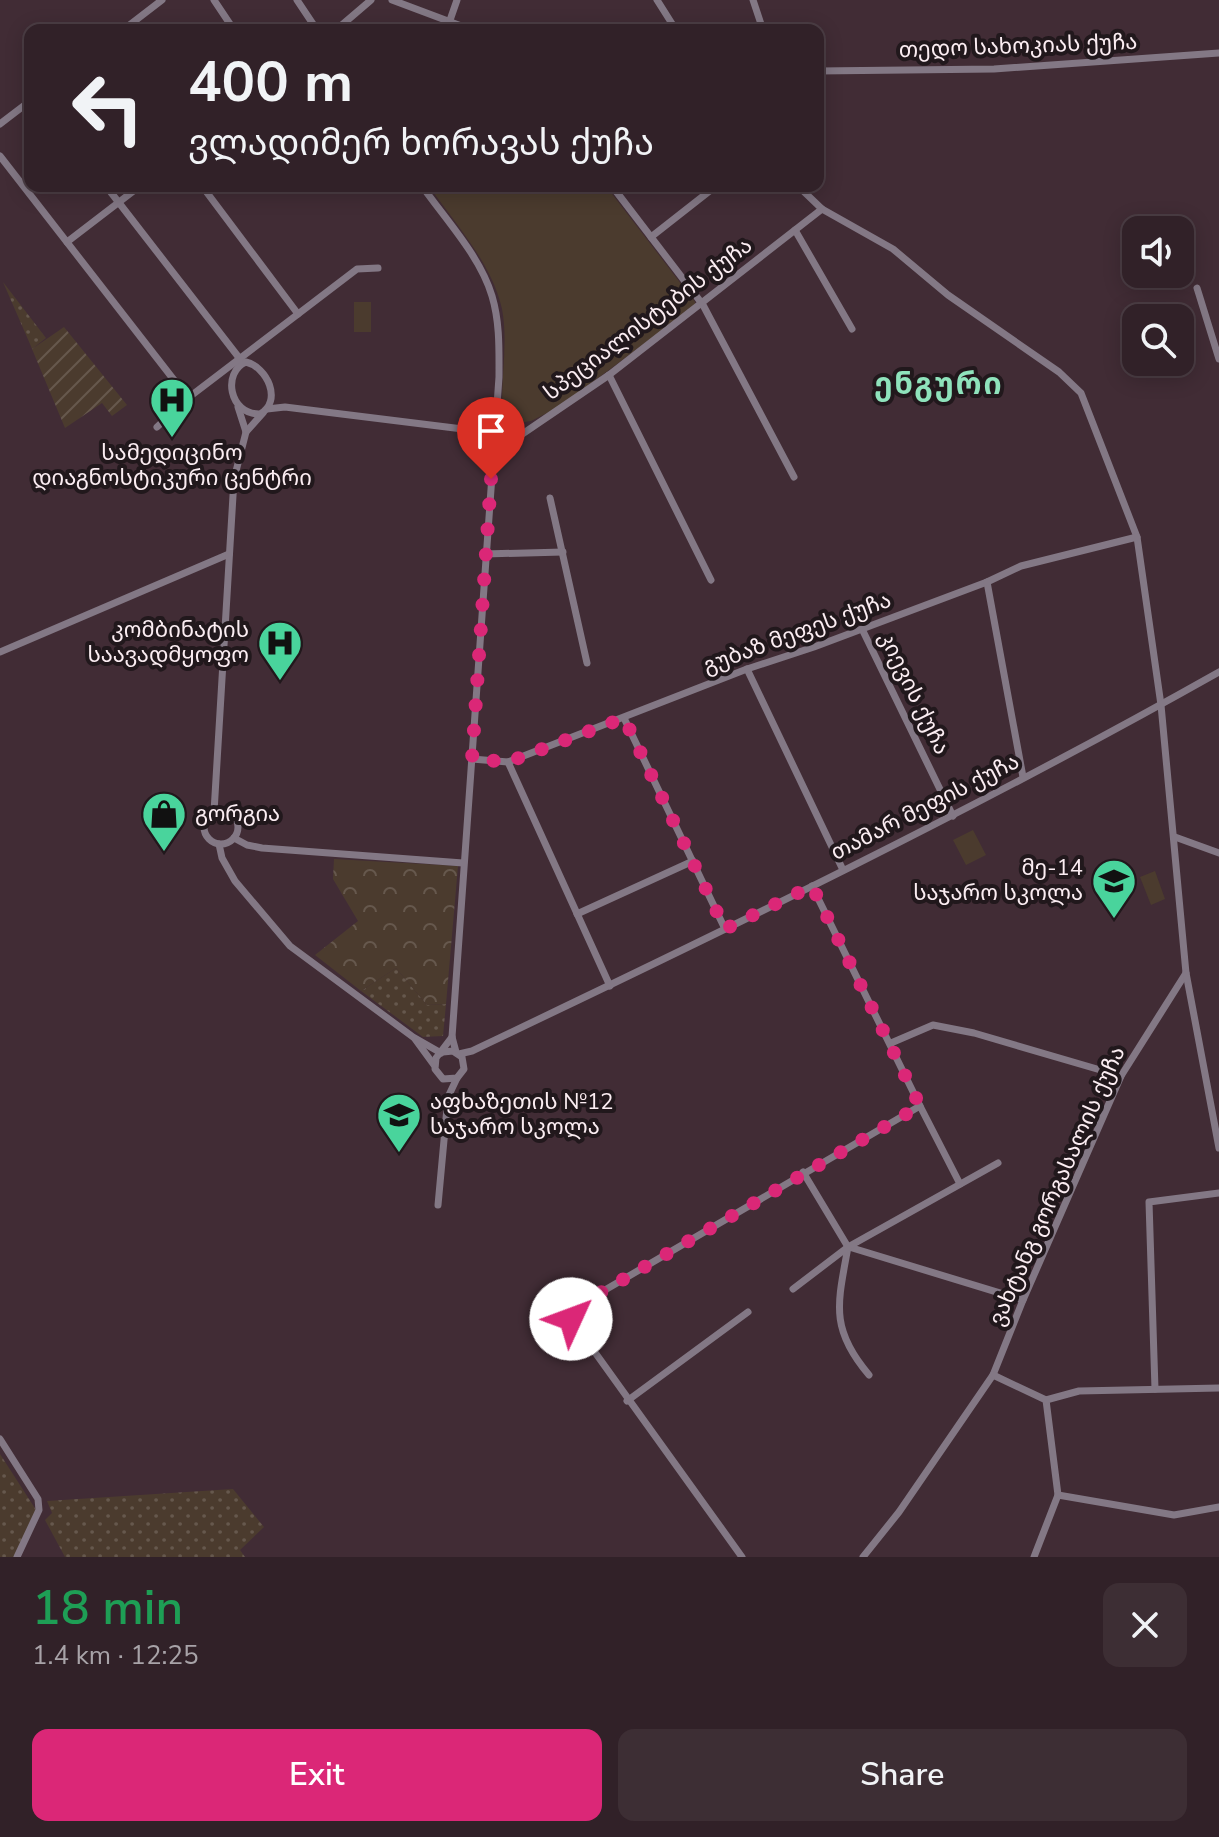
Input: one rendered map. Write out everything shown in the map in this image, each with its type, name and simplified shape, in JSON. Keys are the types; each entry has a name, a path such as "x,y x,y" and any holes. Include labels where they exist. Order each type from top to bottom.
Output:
{"street":[{"path":"131,24 162,0"},
{"path":"214,0 230,24"},
{"path":"297,0 313,24"},
{"path":"343,24 371,0"},
{"path":"392,0 452,24"},
{"path":"449,23 457,0"},
{"path":"657,0 672,24"},
{"path":"753,0 761,24"},
{"name":"თედო სახოკიას ქუჩა","path":"824,71 994,69 1219,53"},
{"path":"0,124 24,106"},
{"path":"0,156 24,187"},
{"path":"28,192 188,398"},
{"path":"111,192 240,359 254,364 266,379 271,392 285,407"},
{"path":"67,242 133,192"},
{"path":"206,192 298,314"},
{"path":"426,192 478,265 492,295 499,329 495,433 452,1037 464,1069"},
{"path":"617,192 703,305 794,477"},
{"path":"651,237 708,192"},
{"path":"804,192 822,209 893,249 948,295 1059,372 1081,393 1137,537 1161,705 1186,973 1219,1148"},
{"name":"სპეციალისტების ქუჩა","path":"493,454 609,375 703,305 822,209"},
{"path":"795,230 852,329"},
{"path":"157,427 188,398 357,269 378,268"},
{"path":"1197,288 1219,359"},
{"path":"240,359 233,389 246,432"},
{"path":"235,372 242,363 254,364"},
{"path":"609,375 711,580"},
{"path":"214,812 234,479 246,432 266,410 271,392"},
{"path":"238,407 253,414 285,407 495,433"},
{"path":"550,498 587,663"},
{"name":"გუბაზ მეფეს ქუჩა","path":"472,759 508,762 747,669 987,582 1021,566 1137,537"},
{"path":"485,554 563,552"},
{"path":"0,652 229,554"},
{"path":"987,582 1023,777"},
{"name":"კიევის ქუჩა","path":"862,629 953,816"},
{"path":"747,669 843,870"},
{"name":"თამარ მეფის ქუჩა","path":"458,1053 472,1051 610,986 953,816 1219,672"},
{"path":"624,718 725,929"},
{"path":"508,762 610,986"},
{"path":"225,810 235,816 238,827 234,838 219,844 211,841 205,831 206,820 214,812 225,810"},
{"path":"1175,837 1219,853"},
{"path":"234,838 262,848 463,863"},
{"path":"219,844 222,858 235,881 290,946 413,1037 442,1052 458,1053"},
{"path":"577,914 693,861"},
{"path":"812,886 960,1184"},
{"name":"ვახტანგ გორგასალის ქუჩა","path":"863,1557 899,1512 993,1375 1121,1076 1186,973"},
{"path":"891,1043 933,1025 974,1033 1121,1076"},
{"path":"413,1037 434,1065 448,1097"},
{"path":"434,1065 452,1037"},
{"path":"438,1205 448,1097 472,1051"},
{"path":"439,1077 448,1081 457,1078"},
{"path":"742,1557 571,1323 574,1311 803,1172 920,1106"},
{"path":"793,1289 848,1247 998,1163"},
{"path":"803,1172 848,1247 839,1299 840,1327 846,1344 869,1375"},
{"path":"1155,1389 1149,1202 1219,1193"},
{"path":"848,1247 1023,1300"},
{"path":"627,1401 748,1312"},
{"path":"993,1375 1046,1400 1079,1391 1219,1388"},
{"path":"1034,1557 1058,1495 1046,1400"},
{"path":"0,1439 38,1499 39,1510 17,1557"},
{"path":"1058,1495 1174,1515 1219,1507"}],"green space":[{"path":"433,192 611,192 695,306 559,407 531,421 508,425 503,422 505,337 502,309 490,276 472,244"},
{"path":"3,282 46,338 32,349 30,344"},
{"path":"354,302 371,302 371,332 354,332"},
{"path":"64,327 127,405 112,416 102,403 65,428 32,349"},
{"path":"973,830 986,855 966,865 953,840"},
{"path":"334,859 458,866 446,1004 427,1005 396,968 361,991 315,955 358,921 333,879"},
{"path":"1155,871 1165,899 1151,905 1140,877"},
{"path":"396,968 427,1005 446,1004 443,1036 423,1037 361,991"},
{"path":"0,1454 38,1513 17,1557 0,1557"},
{"path":"233,1489 264,1527 240,1550 245,1557 65,1557 45,1520 52,1513 47,1501"}],"place":[{"name":"სამედიცინო დიაგნოსტიკური ცენტრი","path":"172,439"},
{"name":"კომბინატის საავადმყოფო","path":"280,682"},
{"name":"გორგია","path":"164,853"},
{"name":"მე-14 საჯარო სკოლა","path":"1114,920"},
{"name":"აფხაზეთის №12 საჯარო სკოლა","path":"399,1154"}],"district":[{"name":"ენგური","path":"939,384"}],"route":[{"path":"491,479 472,759 508,762 624,718 725,929 812,886 920,1106 581,1304 571,1319"}]}
